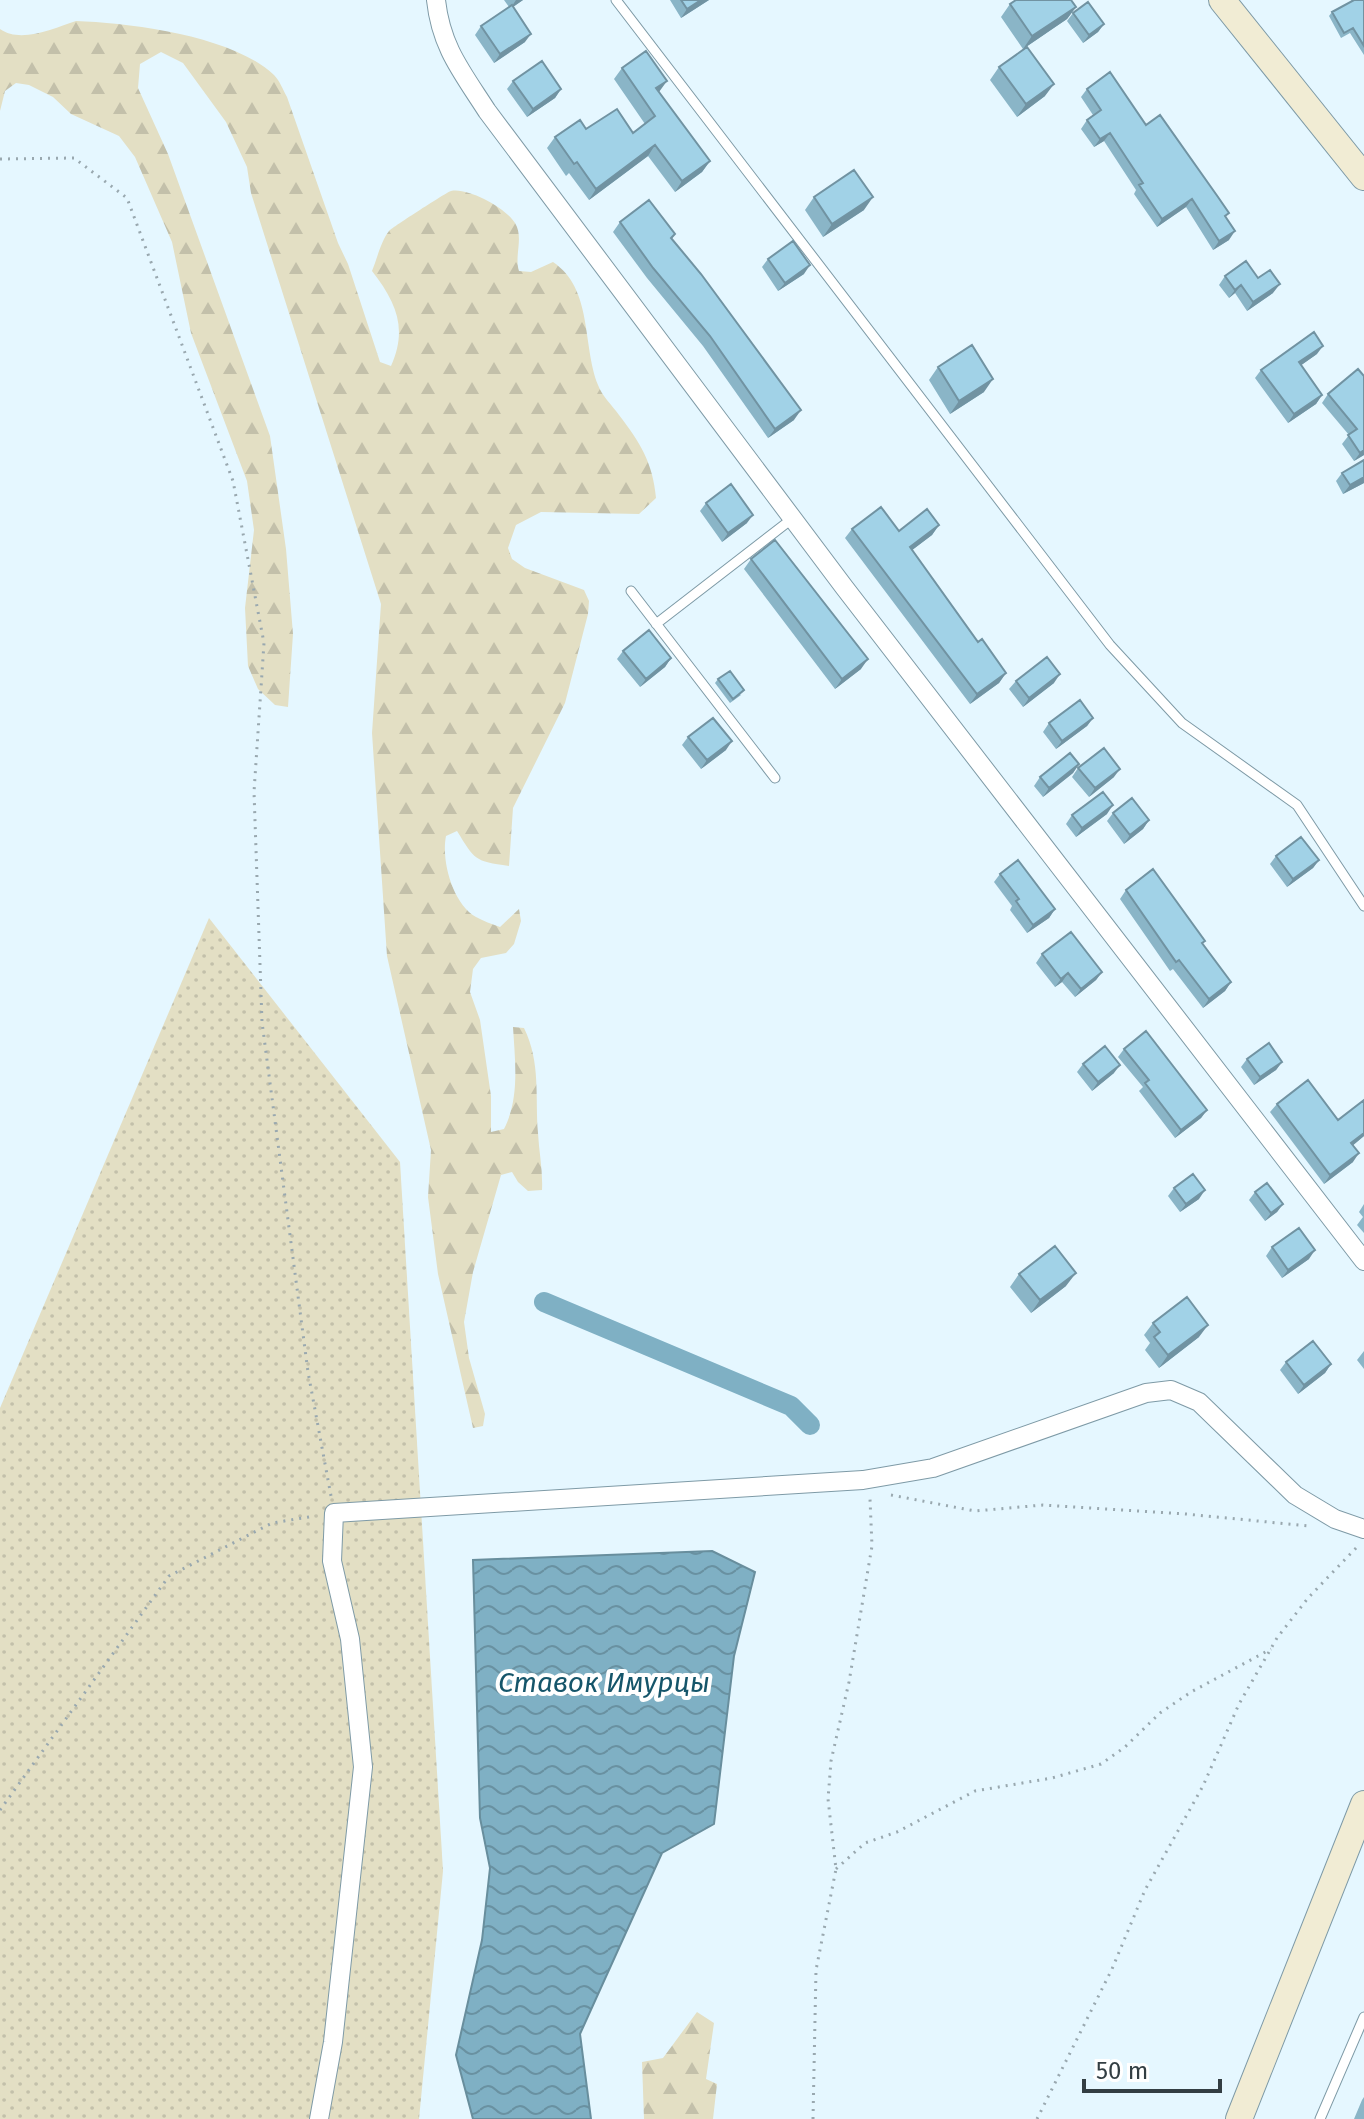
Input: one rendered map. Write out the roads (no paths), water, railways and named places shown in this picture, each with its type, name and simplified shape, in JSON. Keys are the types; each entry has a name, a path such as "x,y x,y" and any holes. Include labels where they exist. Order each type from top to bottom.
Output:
{"main road":[{"path":"1222,0 1364,177"},
{"path":"1239,2119 1364,1804"}],"street":[{"path":"436,0 439,25 447,48 487,111 793,518 1364,1261"},
{"path":"319,2119 333,2042 363,1767 350,1639 332,1561 334,1513 863,1480 933,1468 1146,1393 1171,1390 1199,1402 1295,1495 1335,1519 1364,1529"}],"lane":[{"path":"616,0 1110,645 1182,723 1297,805 1364,906"},
{"path":"656,624 793,518"},
{"path":"631,591 775,778"},
{"path":"1320,2119 1364,2017"}],"water":[{"name":"Ставок Имурцы","path":"712,1551 755,1572 734,1656 714,1824 662,1853 580,2034 591,2119 473,2119 456,2055 482,1940 490,1868 480,1818 473,1560"}],"waterway":[{"path":"544,1302 791,1406 810,1425"}]}
